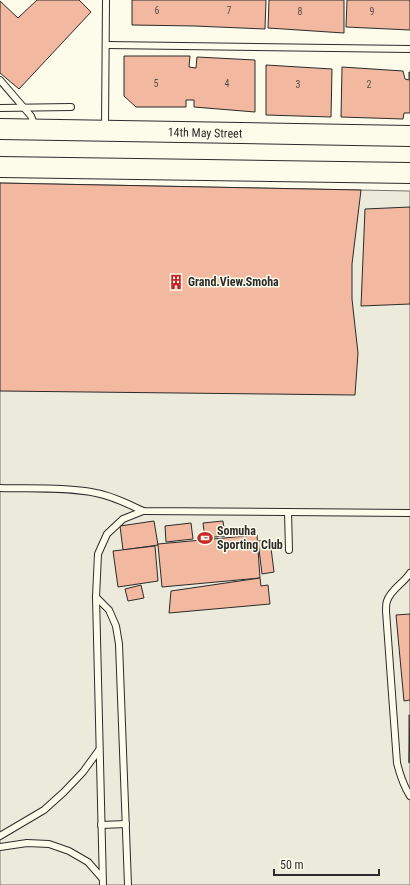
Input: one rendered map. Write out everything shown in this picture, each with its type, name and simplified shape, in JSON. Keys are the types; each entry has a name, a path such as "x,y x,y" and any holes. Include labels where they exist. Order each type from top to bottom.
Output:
{"main road":[{"name":"14th May Street","path":"0,129 410,136"},
{"path":"0,167 410,174"}],"lane":[{"path":"105,131 107,45 106,0"},
{"path":"107,45 410,49"},
{"path":"0,80 31,116 36,130"},
{"path":"0,108 71,107"},
{"path":"0,488 75,489 98,493 121,500 143,511"},
{"path":"103,885 96,597 98,554 107,534 123,519 143,511 410,513"},
{"path":"288,512 289,550"},
{"path":"410,573 406,579 391,592 387,601 386,611 397,763 400,776 410,796"},
{"path":"96,597 109,610 116,626 119,644 128,885"},
{"path":"0,836 44,810 83,772 99,750"},
{"path":"102,825 126,824"},
{"path":"0,847 27,843 49,844 69,851 88,862 102,878"}],"shaded area":[{"name":"Somuha Sporting Club","path":"0,183 410,191 410,885 0,885"}],"building":[{"path":"37,0 79,0 91,12 19,89 0,73 0,1 18,18"},
{"path":"132,0 266,0 265,29 132,25"},
{"path":"269,0 344,0 344,33 268,28"},
{"path":"347,0 410,0 410,30 346,27"},
{"path":"124,56 190,56 189,67 196,68 197,57 255,60 255,112 194,107 194,100 186,100 186,107 136,107 124,96"},
{"path":"266,65 332,69 331,117 266,115"},
{"path":"342,67 403,71 405,79 409,80 410,72 410,113 404,113 403,119 341,117"},
{"name":"Grand.View.Smoha","path":"0,183 361,190 352,264 352,299 358,353 355,395 0,391"},
{"path":"410,207 410,304 361,306 365,209"},
{"path":"154,521 158,545 123,550 120,526"},
{"path":"223,521 225,536 205,538 203,523"},
{"path":"191,523 193,539 166,542 165,526"},
{"path":"257,535 260,578 162,587 158,544"},
{"path":"270,540 274,572 262,574 258,541"},
{"path":"155,546 158,581 118,587 113,551"},
{"path":"260,578 261,586 268,585 270,604 169,613 171,591"},
{"path":"141,585 144,598 128,601 125,589"},
{"path":"410,614 410,700 404,701 396,615"},
{"path":"409,715 410,715 409,763"}],"place":[{"name":"Grand.View.Smoha","path":"176,282"},
{"name":"Somuha Sporting Club","path":"205,538"}]}
